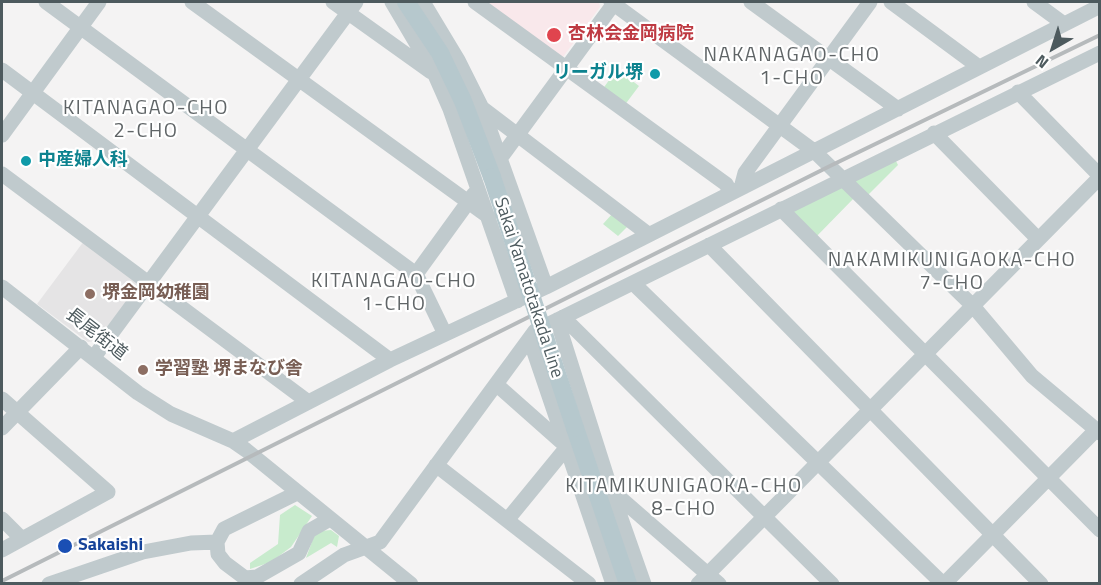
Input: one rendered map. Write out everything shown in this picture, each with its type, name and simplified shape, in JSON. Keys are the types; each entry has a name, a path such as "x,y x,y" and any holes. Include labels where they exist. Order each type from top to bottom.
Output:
{"main road":[{"name":"Sakai Yamatotakada Line","path":"406,2 449,72 628,584"}],"street":[{"path":"46,2 248,148 416,274 445,334"},
{"path":"2,135 99,2"},
{"path":"192,2 489,217"},
{"path":"333,2 352,7 435,75"},
{"path":"392,2 435,75 486,182 489,217 517,301"},
{"path":"423,2 458,60 482,108 546,287"},
{"path":"475,2 736,191"},
{"path":"499,160 613,2 814,151 973,306 1032,376 1098,432 944,584 633,283"},
{"path":"751,2 897,109"},
{"path":"736,191 745,173 870,2"},
{"path":"891,2 979,67"},
{"path":"1034,2 1064,24"},
{"path":"233,441 390,360 546,287 1100,6"},
{"path":"94,357 352,7"},
{"path":"302,584 344,555 380,542 535,331 1100,53"},
{"path":"2,70 390,360"},
{"path":"611,490 708,580 818,462 1100,176 1018,92"},
{"path":"482,108 648,234"},
{"path":"934,133 1038,239"},
{"path":"2,174 307,401"},
{"path":"416,274 468,202 486,182"},
{"path":"781,209 1100,530"},
{"path":"710,245 1041,584"},
{"name":"長尾街道","path":"2,287 138,393 171,414 233,441 411,584"},
{"path":"560,318 611,490 644,584"},
{"path":"560,318 766,516 832,584"},
{"path":"530,340 613,584"},
{"path":"2,428 81,347"},
{"path":"497,385 567,447"},
{"path":"2,399 108,492 2,550"},
{"path":"508,519 567,447"},
{"path":"436,465 589,584"},
{"path":"297,493 224,529 217,542 218,554 225,563 245,578 257,577 299,553 309,531 330,519"},
{"path":"2,519 21,538"},
{"path":"54,583 143,552 191,543 217,542"}],"shaded area":[{"name":"杏林会金岡病院","path":"483,2 599,2 600,7 563,57"},
{"name":"堺金岡幼稚園","path":"84,241 142,284 100,340 88,342 37,304"}],"green space":[{"path":"617,69 639,86 624,106 602,90"},
{"path":"895,159 898,165 868,195 855,183 856,178"},
{"path":"841,185 855,197 814,239 792,211"},
{"path":"613,213 629,225 618,236 603,224"},
{"path":"295,505 312,516 291,547 271,562 250,569 250,563 278,544 280,515"},
{"path":"331,530 339,536 337,547 331,543 306,558 314,536 321,531"}],"railway":[{"path":"2,581 830,166 1100,35"}],"place":[{"name":"杏林会金岡病院","path":"554,35"},
{"name":"リーガル堺","path":"655,74"},
{"name":"中産婦人科","path":"26,161"},
{"name":"堺金岡幼稚園","path":"90,294"},
{"name":"学習塾 堺まなび舎","path":"143,370"},
{"name":"Sakaishi","path":"65,546"}],"district":[{"name":"NAKANAGAO-CHO 1-CHO","path":"792,68"},
{"name":"KITANAGAO-CHO 2-CHO","path":"146,120"},
{"name":"NAKAMIKUNIGAOKA-CHO 7-CHO","path":"952,272"},
{"name":"KITANAGAO-CHO 1-CHO","path":"394,294"},
{"name":"KITAMIKUNIGAOKA-CHO 8-CHO","path":"684,498"}]}
